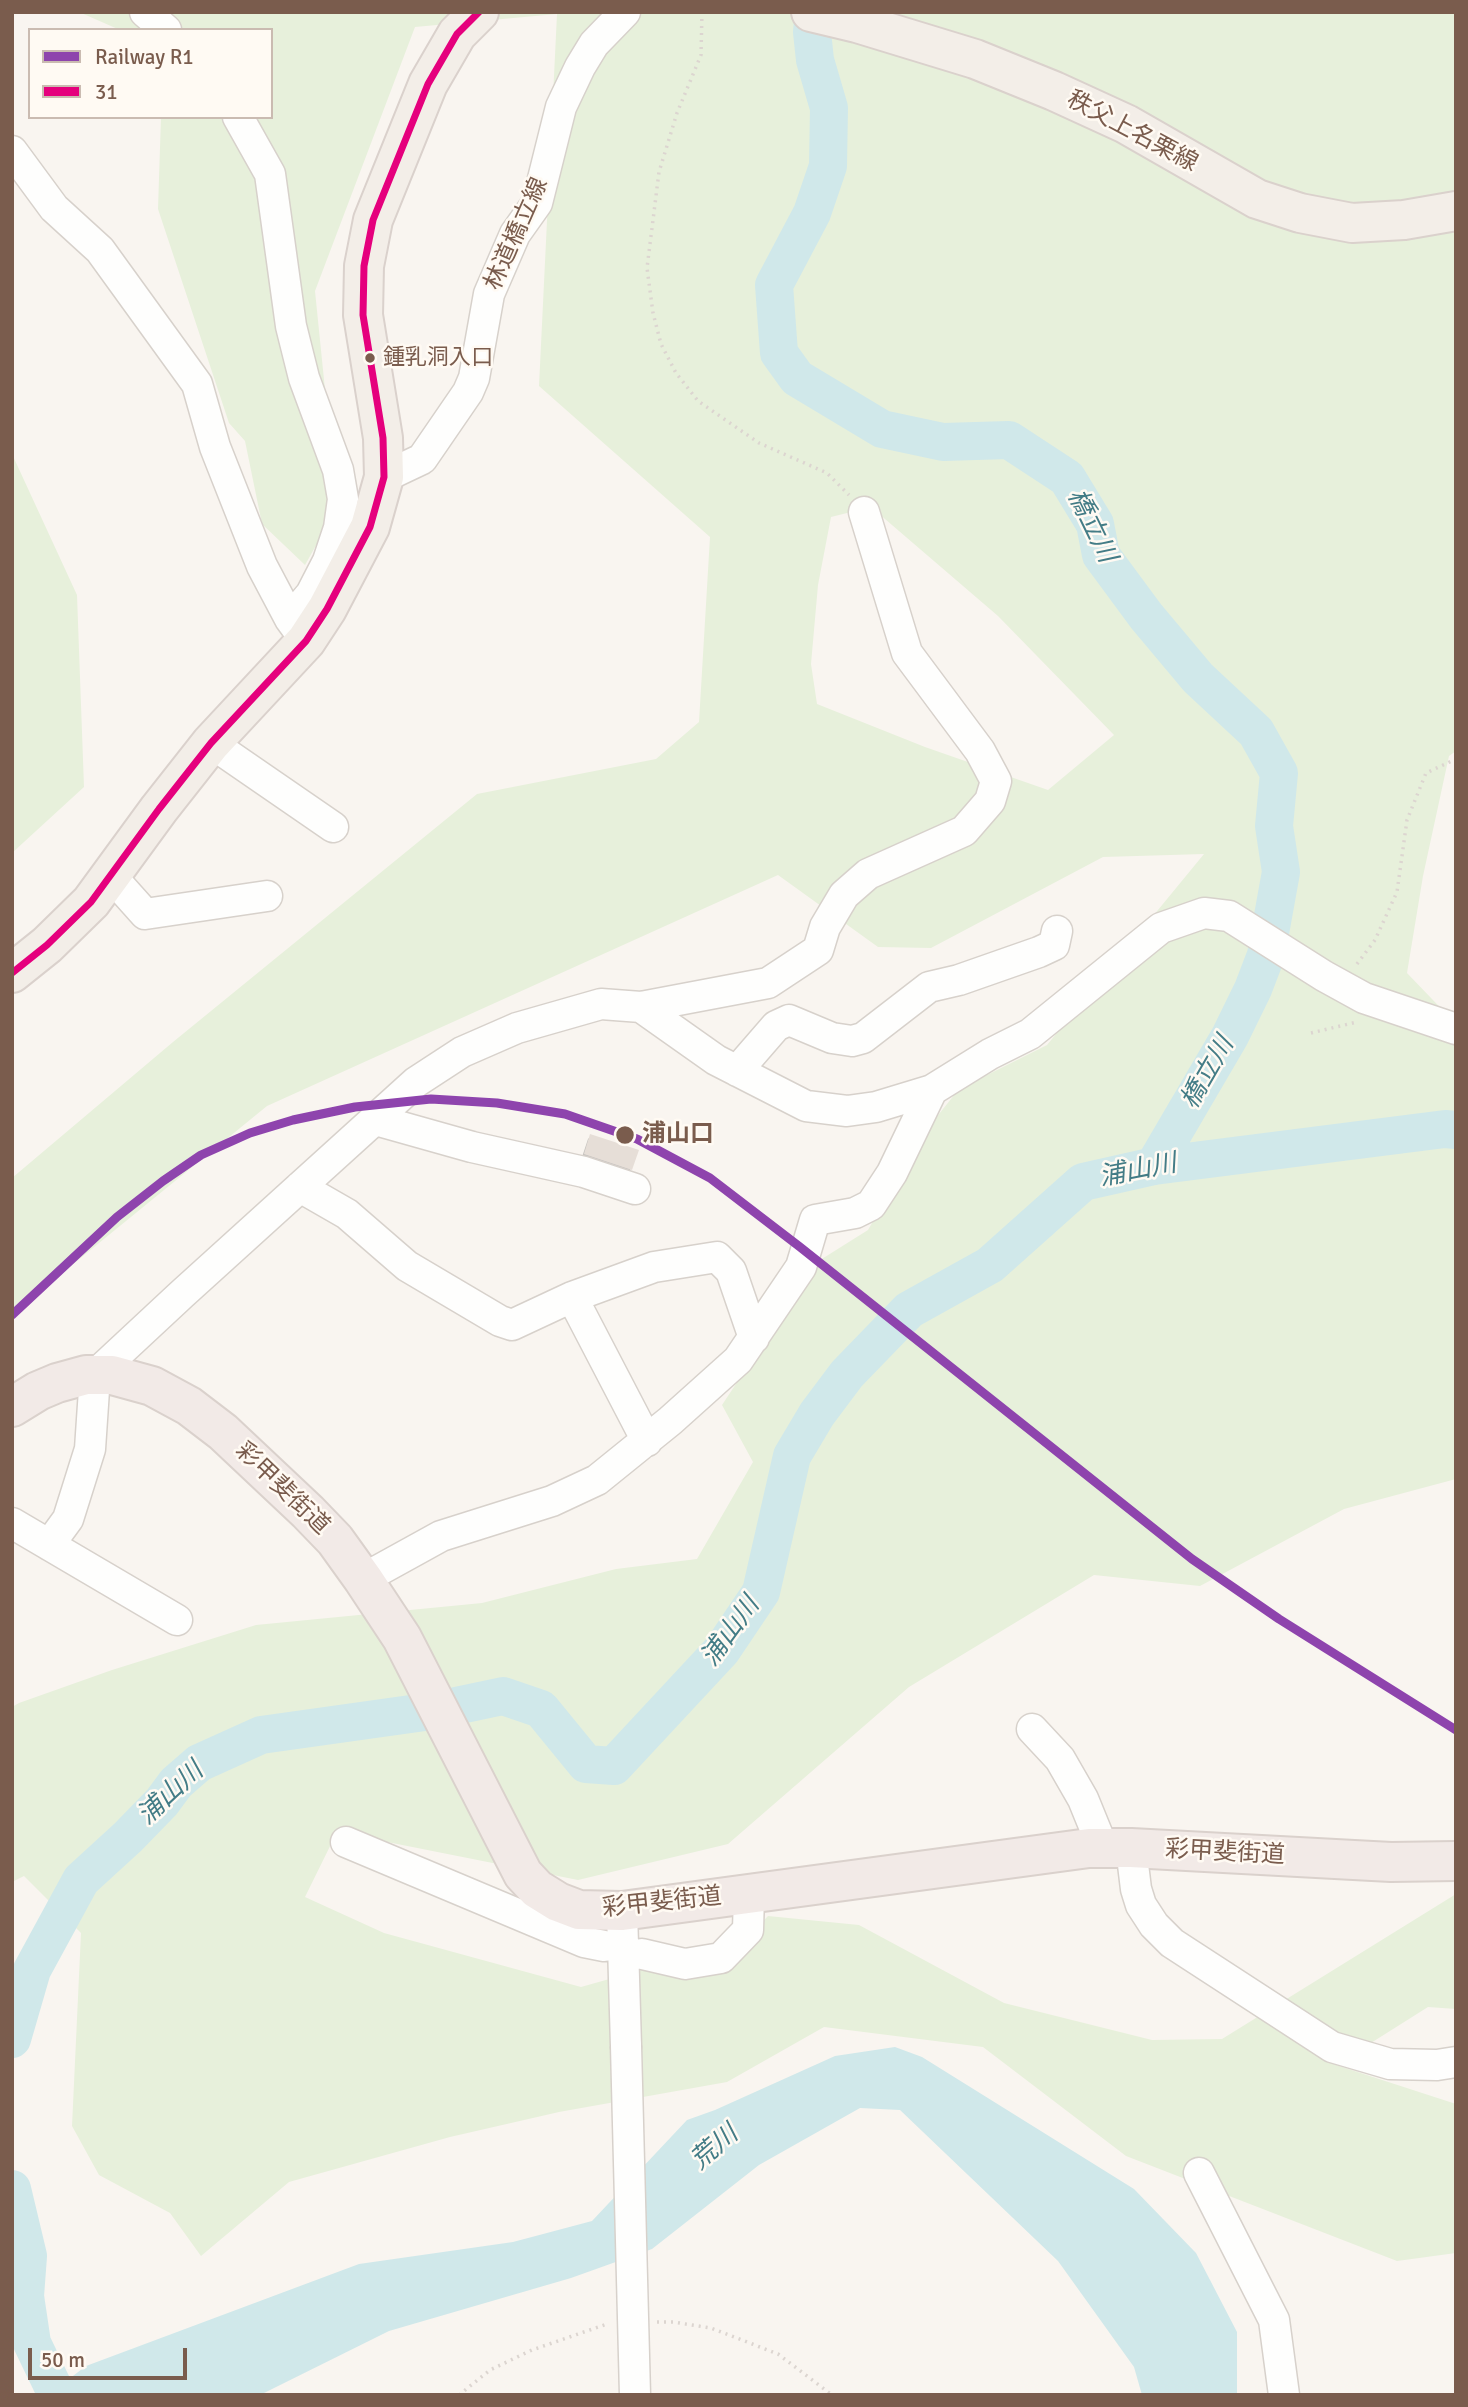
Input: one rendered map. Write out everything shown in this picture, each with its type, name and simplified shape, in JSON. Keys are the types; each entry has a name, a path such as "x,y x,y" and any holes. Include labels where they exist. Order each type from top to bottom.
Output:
{"highway":[{"name":"彩甲斐街道","path":"12,1407 57,1382 86,1375 112,1375 152,1386 189,1406 215,1426 335,1540 402,1638 523,1874 537,1889 558,1902 579,1910 622,1912 1117,1848 1391,1862 1456,1861"}],"main road":[{"path":"12,973 47,945 91,902 298,630 327,609 370,527 384,477 383,438 363,315 366,254 373,220 428,84 457,34 479,12"},
{"name":"秩父上名栗線","path":"811,12 975,59 1054,91 1126,124 1257,199 1300,213 1352,223 1404,220 1456,211"}],"street":[{"path":"145,12 164,28"},
{"name":"林道橋立線","path":"384,477 422,459 468,392 474,377 489,294 515,234 537,202 561,107 579,67 594,44 625,12"},
{"path":"239,119 270,174 291,326 304,378 338,470 343,499 339,528 328,561 311,594 298,630"},
{"path":"12,151 54,208 100,250 197,384 215,447 257,554 298,630"},
{"path":"50,1545 68,1519 90,1448 95,1375 416,1082 463,1052 517,1028 601,1004 641,1007 768,983 818,950 825,928 844,895 869,874 964,831 990,801 996,781 981,751 907,653 864,512"},
{"path":"211,743 333,827"},
{"path":"111,876 145,914 267,896"},
{"path":"641,1007 716,1060 806,1106 848,1111 876,1107 932,1090 990,1054 1030,1034 1161,928 1204,913 1229,916 1364,998 1456,1029"},
{"path":"737,1071 776,1026 789,1020 832,1038 852,1041 863,1038 929,987 959,980 1039,952 1054,945 1057,931"},
{"path":"363,1579 441,1536 552,1502 597,1480 647,1441 738,1360 801,1267 814,1220 855,1213 872,1205 892,1173 932,1090"},
{"path":"376,1119 472,1147 584,1172 635,1189"},
{"path":"300,1187 347,1214 407,1266 500,1321 512,1325 572,1297 654,1267 717,1257 731,1271 754,1338"},
{"path":"572,1297 647,1441"},
{"path":"12,1523 177,1620"},
{"path":"1032,1730 1060,1759 1083,1799 1117,1848 1141,1905 1154,1925 1172,1943 1332,2047 1390,2064 1437,2065 1456,2062"},
{"path":"346,1842 584,1942 604,1946"},
{"path":"642,1954 685,1964 721,1958 748,1930 749,1894"},
{"path":"622,1912 635,2395"},
{"path":"1199,2173 1274,2320 1284,2395"}],"path":[{"path":"702,12 701,55 677,113 659,173 647,268 653,313 661,344 676,373 698,401 759,443 827,473 864,512"},
{"path":"1332,981 1375,940 1396,892 1407,820 1426,773 1456,759"}],"green space":[{"path":"79,12 1456,12 1456,751 1449,756 1423,876 1407,973 1456,1024 1456,1479 1344,1509 1200,1586 1094,1575 909,1687 728,1844 578,1880 337,1832 305,1897 384,1933 581,1987 744,1941 768,1916 859,1925 1004,2003 1152,2040 1222,2039 1456,1894 1456,2009 1428,2007 1336,2065 1456,2104 1456,2253 1397,2261 1126,2156 983,2047 824,2027 727,2082 559,2112 450,2137 289,2182 201,2256 170,2213 99,2175 72,2126 81,1933 24,1876 12,1882 12,1707 112,1670 256,1625 482,1603 616,1569 697,1559 753,1462 722,1405 817,1262 868,1230 923,1134 959,1089 1047,1045 1204,854 1103,857 931,948 878,947 778,875 267,1106 12,1314 12,1178 173,1042 477,794 656,759 699,722 710,537 539,386 557,14 415,27 315,291 337,508 305,565 262,524 245,441 229,423 158,209 161,119 273,119 273,28 115,28","holes":["871,507 998,616 1114,735 1048,790 925,747 817,704 811,664 818,585 831,517"]},
{"path":"12,454 77,595 84,787 12,853"}],"water":[{"name":"荒川","path":"895,2047 922,2057 1134,2189 1196,2253 1237,2332 1237,2395 1142,2395 1134,2367 1058,2261 900,2110 860,2108 759,2165 652,2249 571,2278 389,2331 260,2395 48,2395 86,2366 359,2264 513,2242 592,2221 687,2120 835,2056"}],"building":[{"path":"590,1134 639,1150 632,1170 584,1154"}],"waterway":[{"name":"橋立川","path":"814,12 812,32 815,60 829,108 828,166 812,213 774,285 779,353 797,378 882,429 943,442 1009,440 1067,478 1095,524 1101,555 1146,616 1198,678 1256,732 1279,773 1274,826 1281,872 1266,955 1230,1036 1154,1166"},
{"name":"浦山川","path":"12,2039 32,1970 81,1880 128,1837 162,1802 176,1783 199,1763 261,1735 432,1711 503,1696 541,1709 586,1764 614,1766 722,1650 761,1592 792,1456 817,1414 847,1374 909,1310 990,1265 1083,1182 1154,1166 1445,1129 1456,1130"},
{"name":"浦山川","path":"12,2189 28,2256 25,2296 32,2343 57,2395"}],"rail line":[{"name":"R1","path":"12,1315 117,1217 163,1181 201,1155 250,1133 293,1120 355,1107 431,1099 497,1103 565,1114 637,1139 710,1178 1192,1559 1279,1619 1456,1730"}],"transit line":[{"name":"31","path":"12,973 47,945 91,902 211,743 306,641 327,609 370,527 384,477 383,438 363,315 364,266 373,220 428,84 457,34 479,12"}],"place":[{"name":"鍾乳洞入口","path":"370,358"},
{"name":"浦山口","path":"625,1135"}]}
